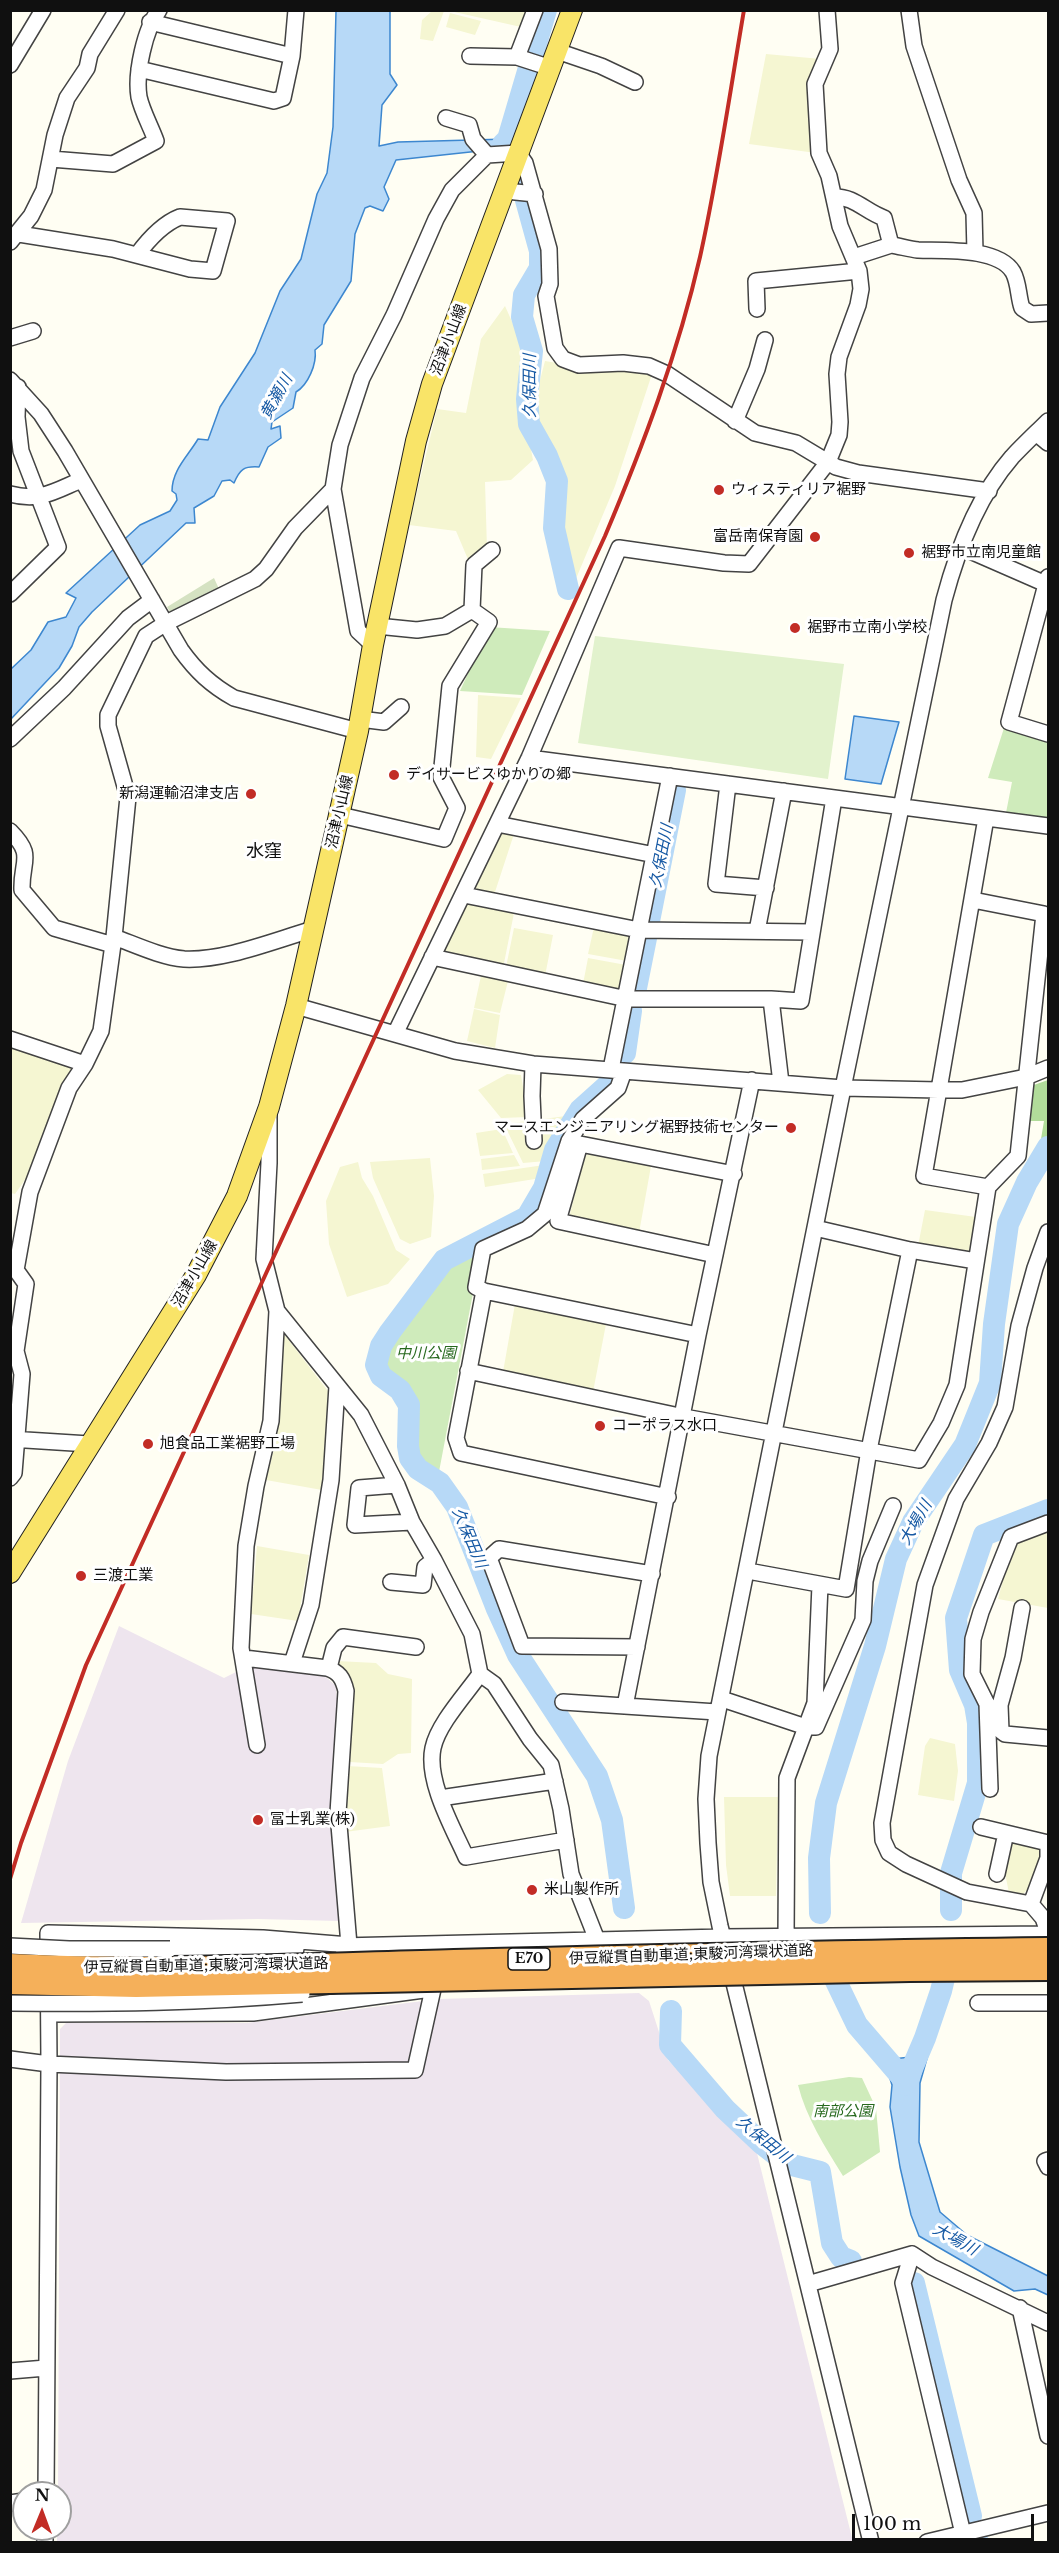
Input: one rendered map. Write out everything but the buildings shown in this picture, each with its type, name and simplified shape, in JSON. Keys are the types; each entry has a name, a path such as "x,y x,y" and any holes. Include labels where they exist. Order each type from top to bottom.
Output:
{"highway":[{"name":"伊豆縦貫自動車道;東駿河湾環状道路","path":"10,1965 65,1968 258,1966 808,1952 1048,1949"},
{"name":"伊豆縦貫自動車道;東駿河湾環状道路","path":"10,1983 136,1986 1048,1969"},
{"path":"10,1989 136,1986"}],"main road":[{"name":"沼津小山線","path":"11,1570 196,1275 237,1196 268,1107 296,1006 340,815 416,441 432,384 508,192 537,59 572,10"}],"street":[{"path":"10,65 43,10"},
{"path":"117,10 90,54 87,68 67,98 54,135 44,190 15,238 137,255 190,269 213,271 227,221 180,217 147,241 137,255"},
{"path":"139,69 274,101 283,98 292,56 296,10"},
{"path":"535,10 537,59"},
{"path":"395,1034 529,758 619,548 724,563 748,564 828,462 839,435 840,398 837,375 839,357 858,305 861,289 857,264 840,226 829,176 819,153 815,84 830,49 827,10"},
{"path":"909,10 914,46 959,180 974,213 975,252"},
{"path":"51,159 113,164 156,141 139,96 139,69 154,16 292,56"},
{"path":"470,56 537,59 601,66 636,82"},
{"path":"446,118 469,125 473,139 486,153 518,153 525,163 549,249 550,284 546,296 555,348 563,359 579,365 623,363 649,366 690,389 735,421 765,437 796,443 836,467 858,473 989,491"},
{"path":"373,645 358,631 333,489 340,445 362,378 394,315 436,219 452,190 486,153"},
{"path":"508,192 535,194"},
{"path":"834,197 857,202 871,213 884,218 891,245"},
{"path":"757,309 756,281 857,264 891,245 918,250 933,248 955,252 975,252 1003,262 1012,271 1022,308 1031,314 1048,313"},
{"path":"10,338 33,331"},
{"path":"735,421 757,369 765,340"},
{"path":"14,383 41,414 103,514 181,650 198,672 215,688 234,698 259,706 359,725 384,722 401,707"},
{"path":"10,594 58,548 21,451 14,383"},
{"path":"871,2542 723,1937 711,1882 706,1799 710,1756 774,1433 843,1088 951,571 970,526 989,491 1011,459 1042,438 1048,421"},
{"path":"10,494 24,498 39,498 81,480"},
{"path":"10,1478 14,1473 14,1439 22,1374 13,1351 26,1284 16,1270 30,1192 69,1088 85,1064 100,1031 113,941 128,797 108,726 108,715 146,636 166,623 255,579 266,570 295,528 333,489"},
{"path":"961,547 1048,582 1009,722 1048,734"},
{"path":"472,610 474,565 492,550"},
{"path":"10,739 64,688 150,597"},
{"path":"377,626 417,630 445,627 472,610"},
{"path":"340,815 444,839 457,808 441,777 450,686 489,622 472,610"},
{"path":"529,758 1048,826"},
{"path":"670,776 627,999 617,1070 618,1088 583,1119 545,1214 527,1229 483,1249 476,1287 484,1291 698,1335"},
{"path":"728,784 716,884 766,888"},
{"path":"757,931 784,791"},
{"path":"432,957 627,999 801,1001 834,798"},
{"path":"986,818 924,1176 988,1187"},
{"path":"497,824 655,855"},
{"path":"10,831 22,843 26,853 22,890 54,928 184,959 208,957 314,929"},
{"path":"464,895 639,930 811,932"},
{"path":"468,1371 684,1417 919,1460 941,1423 957,1385 988,1187 1018,1156 1044,914 973,900"},
{"path":"771,999 781,1083"},
{"path":"296,1006 455,1051 533,1064 843,1088 939,1090 962,1090 1026,1077 1048,1068"},
{"path":"10,1039 85,1064"},
{"path":"533,1064 534,1141"},
{"path":"625,1706 684,1417 698,1335 734,1174 752,1080"},
{"path":"257,1745 242,1647 246,1546 256,1486 271,1421 277,1311 264,1258 269,1163 268,1107"},
{"path":"575,1143 734,1174"},
{"path":"575,1143 558,1221 715,1255"},
{"path":"815,1228 910,1250 976,1261"},
{"path":"1047,1926 1031,1904 967,1892 906,1864 889,1853 883,1840 882,1823 925,1585 956,1499 989,1443 1005,1407 1019,1326 1035,1268 1048,1232"},
{"path":"748,1571 846,1589 868,1450 910,1250"},
{"path":"484,1291 456,1438 461,1453 668,1497"},
{"path":"277,1311 361,1415 397,1485 412,1522 472,1634 480,1674 494,1684 530,1739 551,1765 571,1874 597,1940"},
{"path":"292,1663 311,1605 331,1480 337,1386"},
{"path":"14,1439 89,1444"},
{"path":"397,1485 359,1488 355,1525 412,1522"},
{"path":"563,1702 625,1706 720,1705 806,1727 816,1727 863,1620 865,1581 870,1561 893,1506"},
{"path":"990,1789 987,1704 972,1674 973,1639 1011,1537 1048,1523"},
{"path":"637,1647 522,1646 489,1558 499,1549 652,1574"},
{"path":"391,1582 423,1584 425,1567 434,1560"},
{"path":"786,1937 787,1778 815,1703 820,1585"},
{"path":"1022,1608 1013,1658 1000,1704 1000,1731 1005,1734 1048,1738"},
{"path":"329,1668 334,1647 343,1637 416,1647"},
{"path":"244,1658 329,1668 337,1672 344,1680 346,1691 338,1813 349,1945"},
{"path":"480,1674 444,1725 433,1747 432,1766 440,1798 466,1857 566,1840"},
{"path":"440,1798 555,1782"},
{"path":"981,1827 1006,1833 1048,1852 1031,1904"},
{"path":"997,1874 1006,1833"},
{"path":"10,1946 69,1949 298,1949 349,1945 786,1937 1047,1926"},
{"path":"46,2481 50,2014 48,1933 263,1938 349,1945"},
{"path":"10,2003 132,2005 229,2001 532,1970 983,1962 1048,1963"},
{"path":"50,2014 253,2013 433,1989 477,1974"},
{"path":"10,2059 49,2064 226,2073 415,2070 433,1989"},
{"path":"978,2003 1048,2003"},
{"path":"1048,2160 1045,2161 1048,2167"},
{"path":"808,2284 912,2254 1048,2323"},
{"path":"912,2254 903,2283 964,2538"},
{"path":"1020,2308 1048,2436"},
{"path":"10,2372 46,2368"},
{"path":"927,2542 964,2538 1048,2513"}],"shaded area":[{"path":"119,1626 224,1678 246,1667 317,1669 336,1686 339,1730 341,1916 339,1921 258,1919 21,1923 68,1761"},
{"path":"639,1993 649,2001 668,2060 756,2149 853,2542 57,2542 72,2541 72,2481 58,2481 60,2029 66,2023 246,2023 439,1999"}],"green space":[{"path":"524,10 526,14 521,27 450,11"},
{"path":"432,11 444,11 433,41 420,39 422,20"},
{"path":"450,13 481,21 475,35 446,27"},
{"path":"766,54 821,59 816,153 749,144"},
{"path":"505,306 526,353 522,403 533,460 511,480 485,482 487,549 470,564 456,531 409,525 437,409 466,413 481,339"},
{"path":"545,361 599,370 653,371 615,486 575,581 565,549 565,501 558,461 536,425 533,407"},
{"path":"214,578 219,589 172,615 167,607"},
{"path":"489,627 550,631 522,695 460,691"},
{"path":"595,636 844,664 828,779 578,743"},
{"path":"478,695 521,698 491,759 476,757"},
{"path":"1004,728 1048,741 1048,822 1005,818 1012,782 988,778"},
{"path":"499,833 514,834 494,895 476,890 475,886"},
{"path":"467,902 514,913 503,968 447,956 443,949"},
{"path":"594,927 629,935 631,940 627,961 588,954"},
{"path":"514,928 553,935 545,976 506,967"},
{"path":"588,958 626,965 622,987 618,991 583,984"},
{"path":"481,976 508,981 500,1013 474,1008"},
{"path":"474,1009 500,1015 495,1048 467,1041"},
{"path":"11,1042 78,1066 31,1171 15,1194 11,1193"},
{"path":"507,1074 521,1075 528,1117 501,1118 478,1090"},
{"path":"1048,1080 1048,1140 1038,1157 1044,1121 1024,1121 1031,1086"},
{"path":"566,1116 546,1161 523,1163 504,1124"},
{"path":"502,1129 513,1153 480,1156 476,1133"},
{"path":"590,1153 651,1166 639,1233 569,1218 584,1157"},
{"path":"514,1155 520,1166 482,1170 481,1159"},
{"path":"430,1158 434,1196 431,1237 410,1244 400,1239 373,1178 370,1162"},
{"path":"358,1162 362,1178 373,1196 396,1250 410,1259 388,1284 347,1297 329,1244 326,1201 340,1167"},
{"path":"544,1165 541,1178 485,1187 483,1174"},
{"path":"925,1210 976,1217 969,1255 918,1246"},
{"name":"中川公園","path":"475,1252 473,1293 438,1477 417,1460 414,1449 416,1414 412,1397 402,1384 385,1371 383,1362 388,1350 449,1263"},
{"path":"515,1304 606,1324 593,1392 503,1372"},
{"path":"284,1334 328,1391 322,1490 266,1480 277,1438"},
{"path":"1048,1527 1048,1608 998,1599 1012,1547 1016,1542"},
{"path":"257,1546 309,1555 298,1621 251,1614"},
{"path":"337,1661 376,1663 388,1674 412,1679 411,1753 398,1754 383,1764 350,1762 350,1678 337,1666"},
{"path":"930,1738 955,1744 958,1771 954,1801 918,1795 925,1746"},
{"path":"347,1766 382,1768 390,1826 345,1832"},
{"path":"724,1797 778,1797 776,1896 730,1896 726,1865"},
{"path":"1012,1841 1044,1849 1033,1884 1021,1896 1009,1893 1004,1868"},
{"name":"南部公園","path":"849,2077 862,2078 876,2108 880,2152 843,2176 811,2120 798,2085"}],"water":[{"name":"黄瀬川","path":"336,11 390,11 390,74 397,85 382,105 379,146 398,142 508,139 498,149 396,160 384,187 389,199 383,211 370,206 365,208 355,234 351,281 324,325 322,344 315,350 315,361 311,374 296,392 293,408 272,422 271,429 280,426 281,438 268,447 259,467 243,469 234,483 230,480 222,481 214,496 194,508 195,523 186,523 92,612 79,627 72,646 59,668 11,719 11,669 31,650 48,622 66,617 76,598 66,593 140,525 170,511 177,500 176,494 172,491 178,470 198,439 208,440 220,407 255,353 280,291 301,259 317,194 327,173 333,127"},
{"path":"854,716 899,722 881,784 845,779"},
{"path":"928,2055 920,2083 919,2142 940,2212 967,2235 1048,2276 1048,2295 1035,2289 1014,2291 919,2236 911,2215 900,2167 890,2107 892,2085 884,2060"}],"waterway":[{"name":"久保田川","path":"503,144 508,139 546,10"},
{"name":"久保田川","path":"521,182 540,251 540,268 524,295 522,317 532,351 527,399 529,424 547,456 557,481 554,528 568,589"},
{"name":"久保田川","path":"649,921 675,790"},
{"name":"久保田川","path":"636,988 646,938"},
{"name":"久保田川","path":"625,1053 631,1011"},
{"name":"久保田川","path":"609,1084 580,1110 555,1150 544,1188 527,1217 444,1260 390,1332 381,1346 376,1365 381,1376 400,1390 409,1405 410,1458 418,1469 440,1483 457,1507 497,1609 518,1655 597,1776 612,1820 624,1908"},
{"name":"大場川","path":"820,1913 819,1858 826,1803 875,1646 896,1559 913,1522 965,1445 990,1383 994,1324 1008,1224 1027,1182 1048,1147"},
{"name":"大場川","path":"951,1910 951,1873 978,1783 978,1723 975,1705 960,1670 956,1618 984,1535 1048,1510"},
{"name":"大場川","path":"905,2085 925,2038 946,1970"},
{"name":"大場川","path":"832,1973 857,2025 906,2082"},
{"name":"久保田川","path":"671,2011 670,2045 725,2109 761,2143 788,2164 820,2172 832,2243 841,2257 851,2261"},
{"name":"久保田川","path":"914,2283 971,2516"}],"railway":[{"path":"10,1879 86,1665 605,536 633,468 670,364 700,257 744,10"}],"place":[{"name":"ウィスティリア裾野","path":"719,490"},
{"name":"富岳南保育園","path":"815,537"},
{"name":"裾野市立南児童館","path":"909,553"},
{"name":"裾野市立南小学校","path":"795,628"},
{"name":"デイサービスゆかりの郷","path":"394,775"},
{"name":"新潟運輸沼津支店","path":"251,794"},
{"name":"マースエンジニアリング裾野技術センター","path":"791,1128"},
{"name":"コーポラス水口","path":"600,1426"},
{"name":"旭食品工業裾野工場","path":"148,1444"},
{"name":"三渡工業","path":"81,1576"},
{"name":"冨士乳業(株)","path":"258,1820"},
{"name":"米山製作所","path":"532,1890"}],"district":[{"name":"水窪","path":"264,852"}]}
